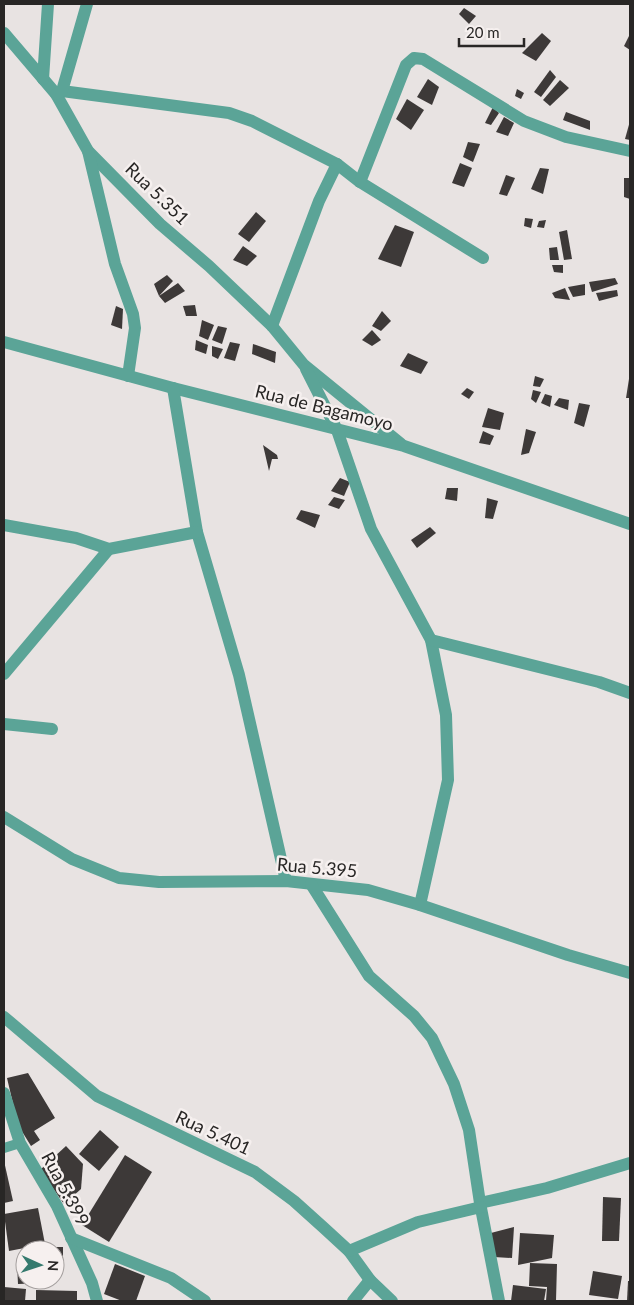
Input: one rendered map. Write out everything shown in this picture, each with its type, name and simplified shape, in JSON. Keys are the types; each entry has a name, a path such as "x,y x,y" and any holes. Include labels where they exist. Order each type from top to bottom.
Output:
{"street":[{"path":"44,79 48,4"},
{"path":"87,4 59,92 229,114 252,121 336,164 360,182 484,258"},
{"name":"Rua 5.351","path":"4,33 44,79 59,92 88,151 160,224 209,266 272,326 304,365"},
{"path":"360,182 406,65 414,58 423,59 524,121 566,137 630,151"},
{"path":"88,151 115,264 133,314 135,328 128,376"},
{"path":"272,326 319,201 336,164"},
{"name":"Rua de Bagamoyo","path":"4,342 173,388 404,446 630,524"},
{"path":"304,365 337,430 371,529 431,640 446,715 448,780 420,905"},
{"path":"304,365 404,446"},
{"path":"173,388 197,532 239,676 286,881"},
{"path":"4,525 76,538 109,549 197,532"},
{"path":"4,674 109,549"},
{"path":"431,640 599,682 630,693"},
{"path":"4,724 52,729"},
{"name":"Rua 5.395","path":"4,817 72,858 119,878 159,882 286,881 368,890 420,905 568,955 630,973"},
{"path":"311,884 369,976 414,1016 432,1038 454,1084 469,1130 480,1205 499,1301"},
{"name":"Rua 5.401","path":"4,1017 97,1096 255,1172 294,1201 349,1251 370,1280 392,1301"},
{"name":"Rua 5.399","path":"4,1093 20,1143 57,1206 92,1283 97,1301"},
{"path":"349,1251 418,1222 547,1188 630,1163"},
{"path":"71,1238 171,1278 204,1301"},
{"path":"353,1301 370,1280"}],"lane":[{"path":"4,1148 20,1143"}],"building":[{"path":"464,8 476,16 469,24 459,14"},
{"path":"542,33 551,41 536,61 522,53"},
{"path":"630,34 630,50 624,46"},
{"path":"550,70 556,77 541,97 534,92"},
{"path":"428,79 439,87 432,105 417,97"},
{"path":"560,80 569,88 550,106 543,100"},
{"path":"517,89 524,93 521,99 515,96"},
{"path":"407,99 424,110 411,130 396,119"},
{"path":"493,107 499,113 491,125 485,123"},
{"path":"566,112 590,121 590,130 563,120"},
{"path":"504,117 514,123 508,136 496,132"},
{"path":"630,121 630,140 625,139"},
{"path":"468,142 480,144 473,162 463,157"},
{"path":"460,163 472,168 464,187 452,183"},
{"path":"540,168 549,169 543,194 531,189"},
{"path":"506,175 515,178 507,196 499,194"},
{"path":"624,178 630,178 630,199 624,197"},
{"path":"256,212 266,221 249,242 238,234"},
{"path":"525,218 533,219 531,228 524,226"},
{"path":"546,220 544,228 537,227 539,221"},
{"path":"395,225 414,232 401,267 378,259"},
{"path":"567,230 572,259 564,260 559,232"},
{"path":"243,246 257,256 247,266 233,260"},
{"path":"557,247 559,260 550,260 549,248"},
{"path":"552,265 563,265 563,273 554,272"},
{"path":"167,275 173,281 159,296 154,284"},
{"path":"615,278 618,284 592,292 589,282"},
{"path":"178,283 185,291 165,303 159,296"},
{"path":"585,284 585,295 573,297 568,287"},
{"path":"565,288 570,300 555,298 552,293"},
{"path":"617,290 618,296 599,301 596,293"},
{"path":"195,305 197,316 186,316 183,306"},
{"path":"116,306 123,309 122,329 111,325"},
{"path":"382,311 391,321 381,331 372,326"},
{"path":"202,320 214,325 208,340 199,336"},
{"path":"218,326 227,328 222,344 212,340"},
{"path":"372,330 381,340 372,346 362,340"},
{"path":"196,340 208,345 206,354 195,350"},
{"path":"230,342 240,344 235,361 224,358"},
{"path":"253,344 276,352 275,363 252,354"},
{"path":"212,346 223,349 218,359 212,356"},
{"path":"408,353 428,362 421,374 400,366"},
{"path":"535,376 544,379 540,387 533,386"},
{"path":"629,379 630,398 626,398"},
{"path":"467,388 474,392 469,399 461,394"},
{"path":"533,390 541,392 536,403 531,399"},
{"path":"545,394 552,396 550,407 541,403"},
{"path":"559,398 569,400 568,410 554,405"},
{"path":"579,403 590,405 584,427 574,423"},
{"path":"488,408 504,413 500,430 482,427"},
{"path":"526,429 536,432 529,453 521,455"},
{"path":"483,431 494,436 490,445 479,443"},
{"path":"263,445 277,455 278,459 272,459 269,471"},
{"path":"340,478 350,482 344,496 331,491"},
{"path":"447,488 458,488 457,501 445,499"},
{"path":"334,497 345,500 339,509 328,505"},
{"path":"487,498 498,501 493,519 485,518"},
{"path":"301,510 320,515 315,528 296,519"},
{"path":"430,527 436,533 417,548 411,540"},
{"path":"28,1073 55,1118 34,1131 40,1140 31,1146 18,1125 7,1078"},
{"path":"100,1130 119,1147 99,1171 79,1154"},
{"path":"66,1146 83,1164 81,1189 64,1204 40,1170"},
{"path":"125,1155 152,1172 109,1242 82,1225"},
{"path":"4,1161 13,1201 4,1203"},
{"path":"603,1197 621,1198 619,1241 602,1241"},
{"path":"38,1208 44,1240 15,1240 15,1250 9,1251 4,1214"},
{"path":"514,1227 512,1258 494,1257 487,1234"},
{"path":"520,1233 554,1235 552,1258 518,1265"},
{"path":"530,1263 557,1264 556,1301 546,1301 547,1287 529,1286"},
{"path":"115,1264 145,1276 136,1301 122,1301 104,1294"},
{"path":"593,1271 622,1276 618,1299 589,1295"},
{"path":"628,1281 630,1281 630,1301 627,1301"},
{"path":"513,1285 546,1289 544,1301 511,1301"},
{"path":"4,1287 26,1290 25,1301 4,1301"},
{"path":"36,1290 77,1291 77,1301 36,1301"}]}
